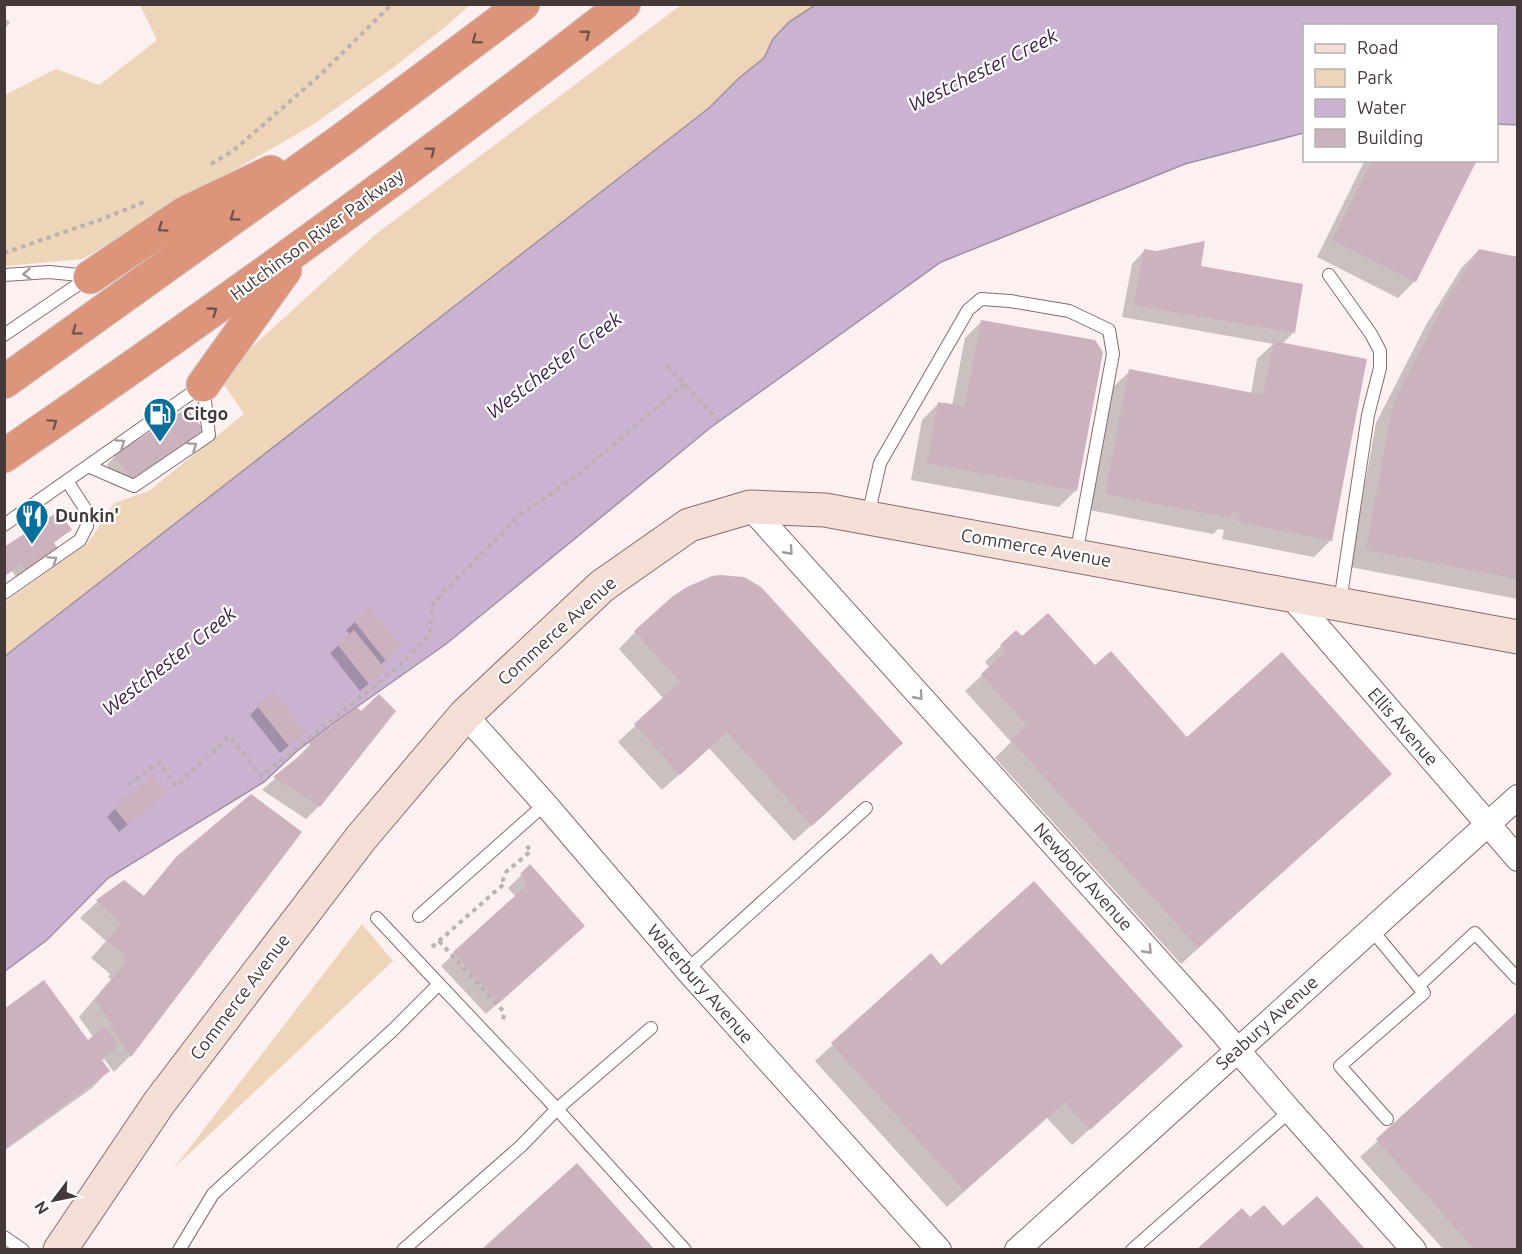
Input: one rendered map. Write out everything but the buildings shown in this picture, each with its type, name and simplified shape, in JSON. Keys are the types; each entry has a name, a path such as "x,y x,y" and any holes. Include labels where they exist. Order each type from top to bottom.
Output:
{"highway":[{"path":"4,382 346,137 523,4"},
{"name":"Hutchinson River Parkway","path":"4,456 300,249 624,4"},
{"path":"90,277 185,213 346,137"},
{"path":"203,385 300,249"}],"main road":[{"name":"Commerce Avenue","path":"60,1250 159,1103 361,838 465,715 602,586 689,525 750,507 825,510 1518,637"}],"street":[{"name":"Newbold Avenue","path":"750,507 1238,1050 1414,1250"},
{"name":"Ellis Avenue","path":"1289,594 1518,859"},
{"name":"Waterbury Avenue","path":"465,715 545,804 687,970 939,1250"},
{"name":"Seabury Avenue","path":"1017,1250 1518,797"}],"lane":[{"path":"4,275 49,273 90,277"},
{"path":"1329,275 1371,334 1380,351 1380,368 1368,415 1340,603"},
{"path":"4,335 90,277"},
{"path":"867,517 880,463 968,310 981,299 1010,301 1069,311 1109,330 1113,354 1076,555"},
{"path":"4,525 203,385 209,435 134,486 88,466"},
{"path":"4,593 80,540 87,526 84,507 67,481"},
{"path":"419,916 545,804"},
{"path":"687,970 866,808"},
{"path":"377,918 557,1109 685,1250"},
{"path":"1371,929 1424,993 1340,1066 1387,1119"},
{"path":"1418,986 1475,933 1517,978"},
{"path":"179,1250 213,1194 393,1030 439,984"},
{"path":"403,1250 521,1146 557,1109 651,1028"},
{"path":"1132,1250 1290,1111"},
{"path":"4,1237 23,1250"}],"path":[{"path":"202,169 233,151 319,76 392,4"},
{"path":"4,253 105,218 153,198"},
{"path":"667,366 719,421"},
{"path":"128,785 159,762 176,786 229,736 262,776 407,659 429,636 433,603 521,514 576,476 685,384"},
{"path":"417,961 505,883 503,880 506,872 531,851"},
{"path":"439,941 504,1012"}],"green space":[{"path":"140,5 470,5 394,67 311,126 83,259 5,266 5,95 56,69 99,85 157,40"},
{"path":"681,5 815,5 789,22 773,39 764,58 739,78 709,108 5,656 5,602 88,543 114,503 149,491 244,414 219,377 376,234"},
{"path":"362,924 393,961 174,1168"}],"water":[{"name":"Westchester Creek","path":"815,5 1517,5 1517,125 1498,124 1498,24 1303,24 1303,133 1185,164 941,262 710,428 446,644 297,751 264,782 108,878 47,940 5,971 5,656 709,108 739,78 764,58 773,39 789,22"}],"place":[{"name":"Citgo","path":"160,443"},
{"name":"Dunkin'","path":"32,545"}]}
